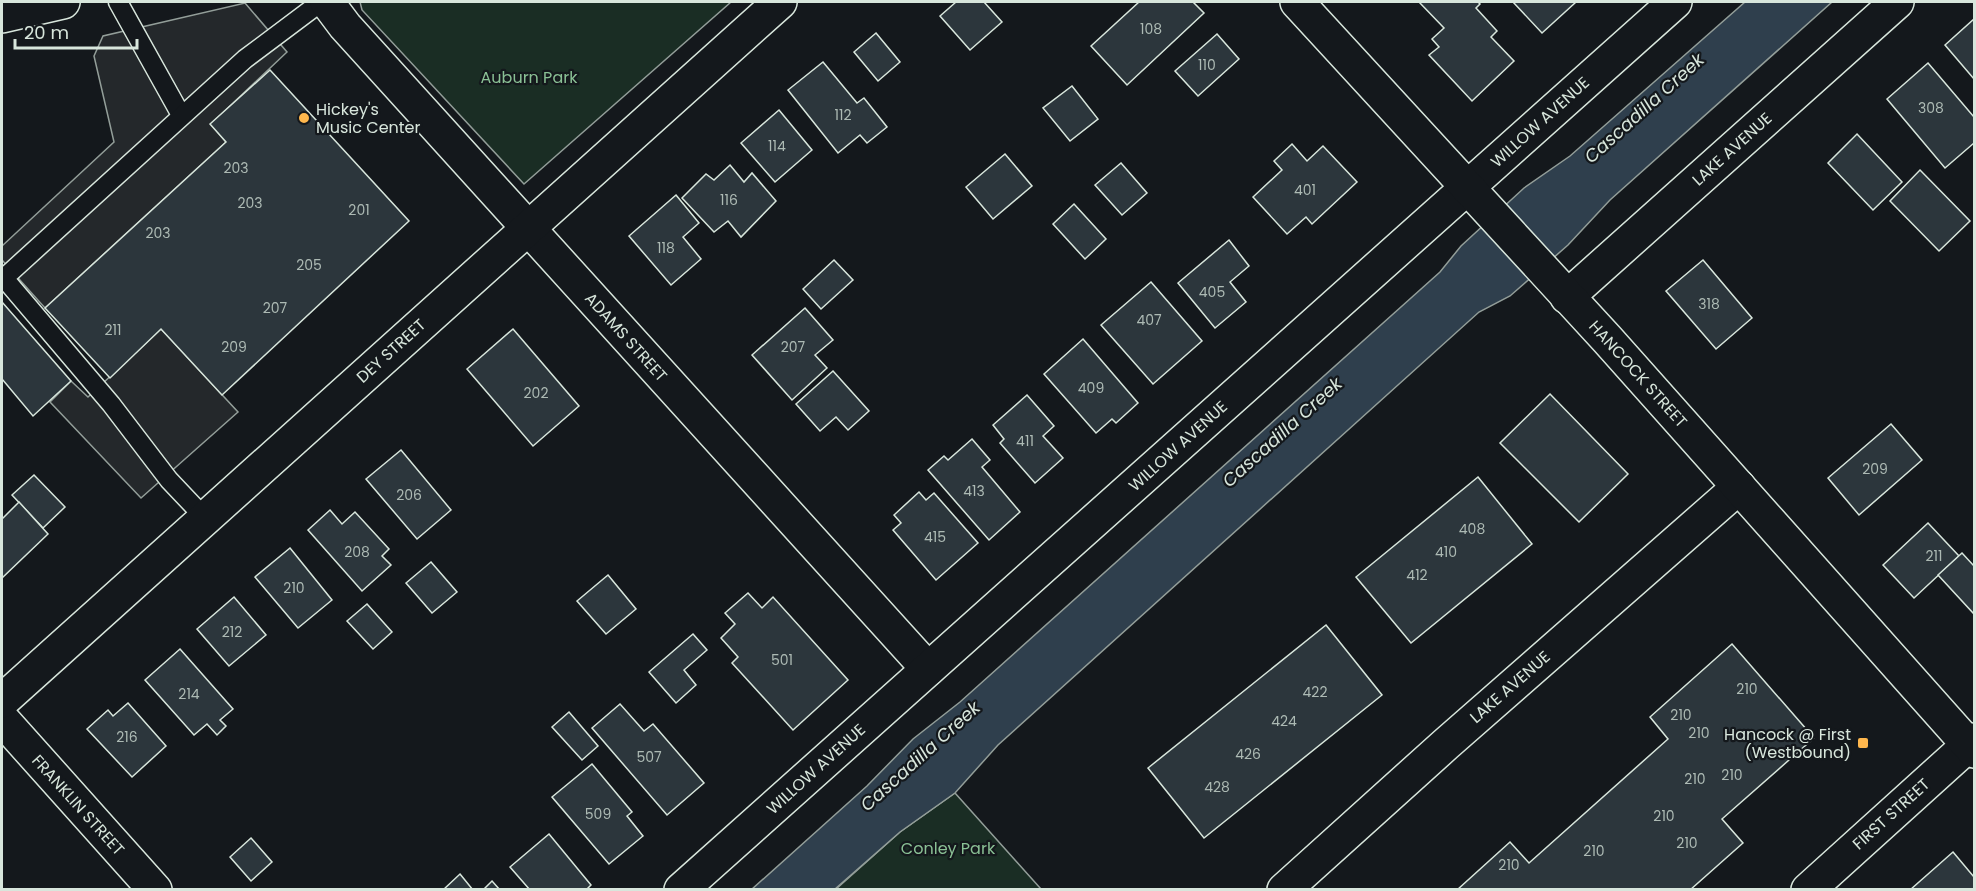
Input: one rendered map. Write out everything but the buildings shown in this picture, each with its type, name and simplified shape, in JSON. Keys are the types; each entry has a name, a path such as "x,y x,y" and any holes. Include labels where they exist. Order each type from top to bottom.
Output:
{"street":[{"path":"2,16 63,2"},
{"name":"ADAMS STREET","path":"327,2 345,26 928,669"},
{"name":"DEY STREET","path":"2,701 780,2"},
{"name":"HANCOCK STREET","path":"1297,2 1973,745"},
{"name":"WILLOW AVENUE","path":"681,890 1675,2"},
{"name":"LAKE AVENUE","path":"1559,288 1897,2"},
{"name":"LAKE AVENUE","path":"1284,890 1516,681 1739,487"},
{"name":"FRANKLIN STREET","path":"2,720 155,890"},
{"name":"FIRST STREET","path":"1808,890 1973,745"}],"lane":[{"path":"118,2 181,115"},
{"path":"206,518 169,480 111,404 4,278 245,59 321,2"}],"green space":[{"name":"Auburn Park","path":"360,2 731,2 524,184 362,10"},
{"name":"Conley Park","path":"955,793 1041,889 835,890 900,832"}],"shaded area":[{"path":"245,3 287,52 211,124 226,142 45,308 2,260 2,246 114,142 94,56 103,36"},
{"path":"161,329 238,412 141,498 50,402 71,381 88,397"}],"water":[{"name":"Cascadilla Creek","path":"1745,2 1832,2 1610,200 1568,245 1510,296 1479,312 998,745 955,793 900,832 835,889 751,890 867,786 913,739 960,702 1440,272 1461,246 1524,188 1570,156"}],"place":[{"name":"Hickey's Music Center","path":"304,118"},
{"name":"Hancock @ First (Westbound)","path":"1863,743"}]}
